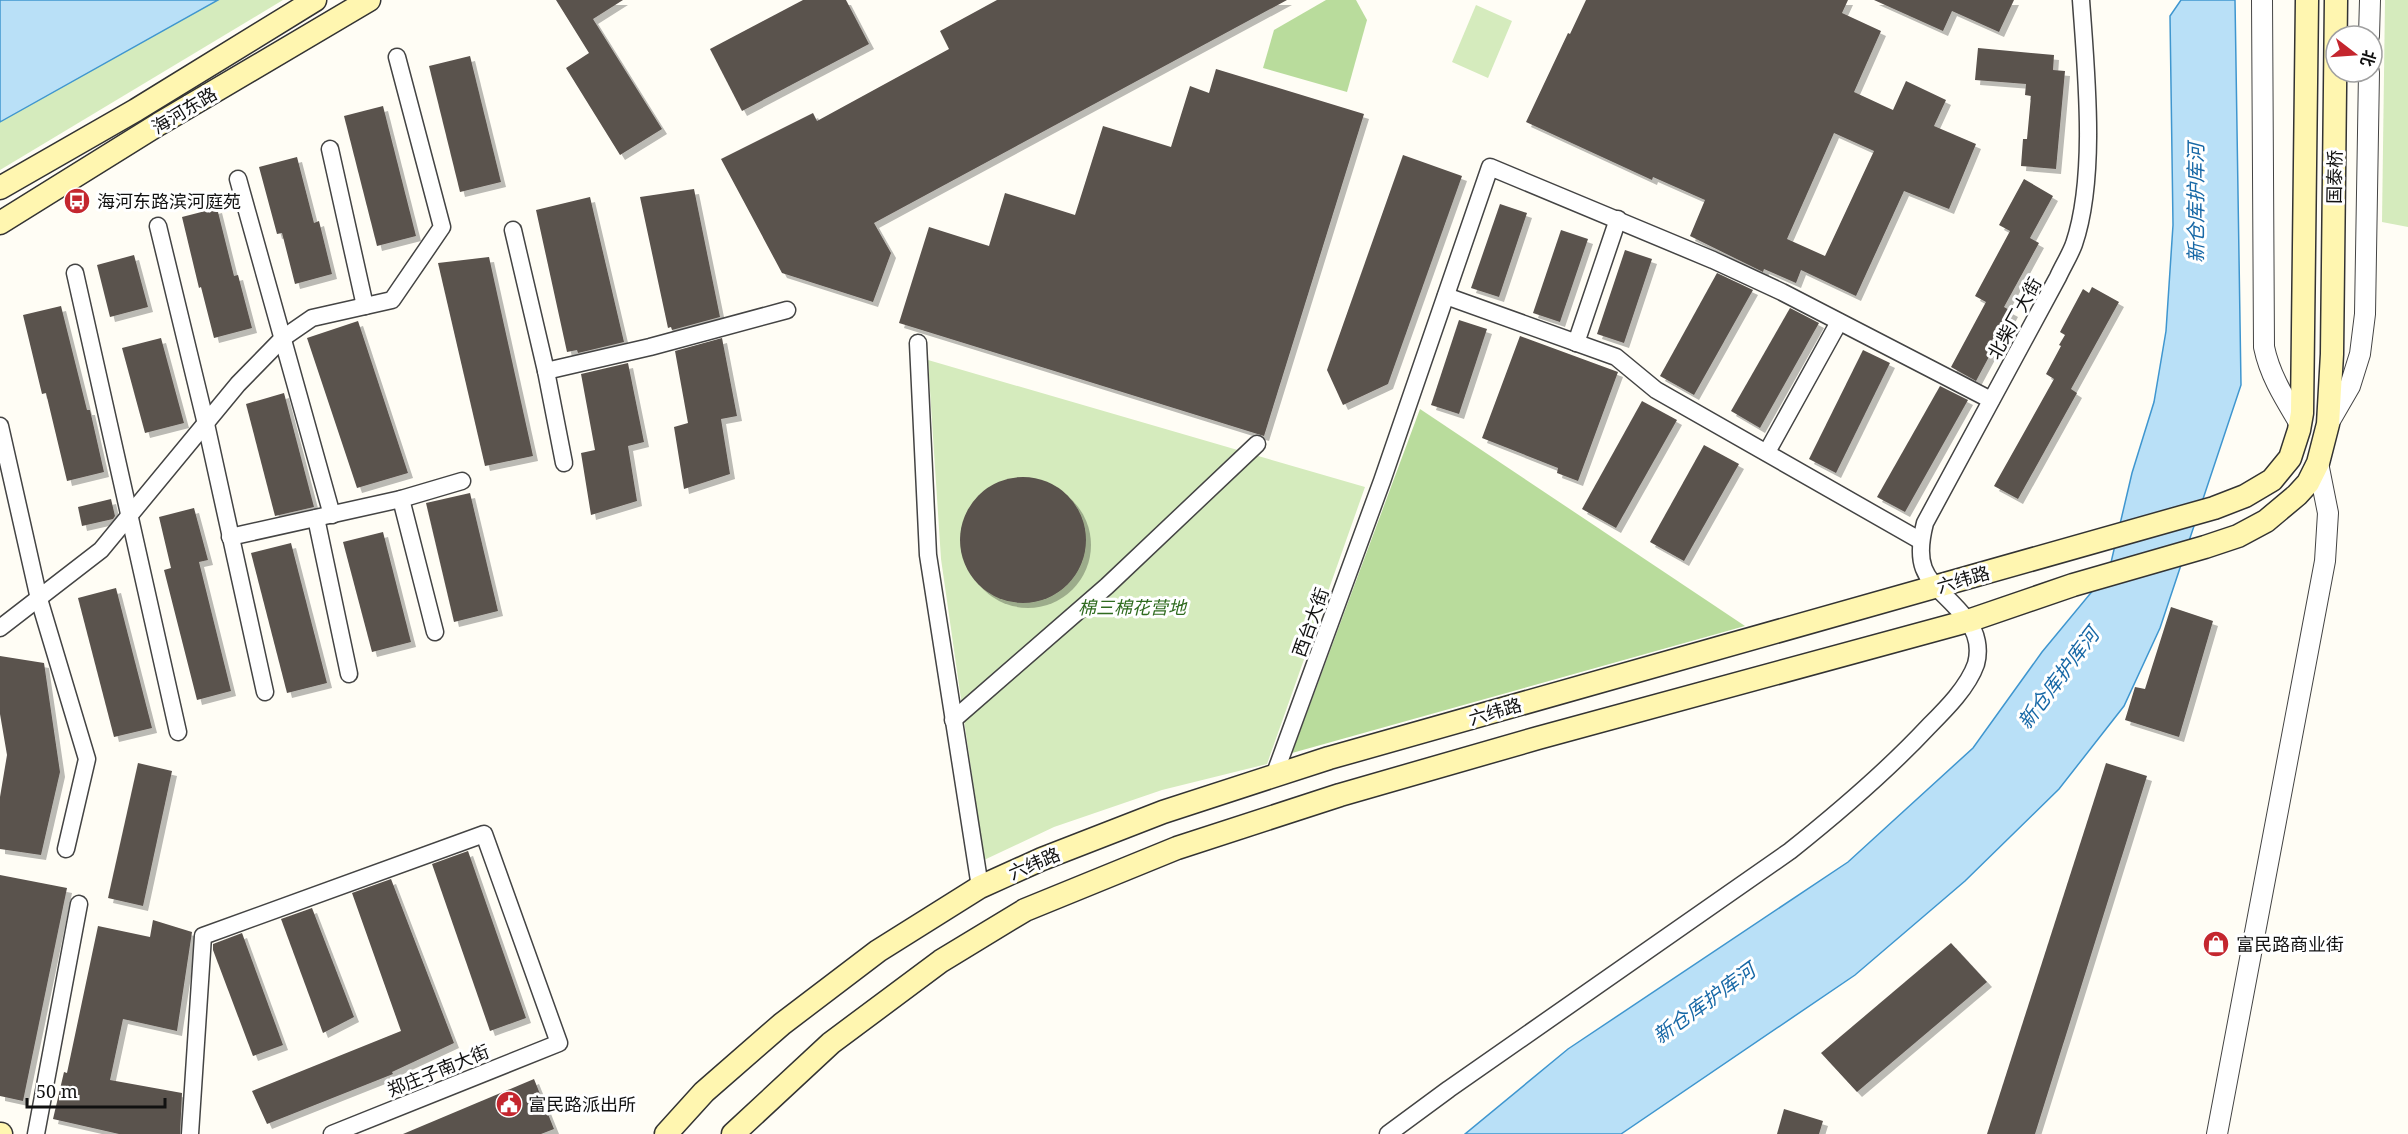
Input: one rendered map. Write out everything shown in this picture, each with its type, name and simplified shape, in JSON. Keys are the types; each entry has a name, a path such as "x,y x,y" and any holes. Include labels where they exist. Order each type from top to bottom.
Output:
{"main road":[{"name":"海河东路","path":"0,188 136,110 315,0"},
{"name":"海河东路","path":"0,223 159,124 369,0"},
{"name":"国泰桥","path":"2303,354 2307,0"},
{"name":"国泰桥","path":"2332,354 2336,0"},
{"name":"六纬路","path":"666,1134 704,1092 782,1024 878,951 980,887 1042,859 1163,812 1274,776 1495,711 2083,547 2214,508 2245,496 2272,480 2290,458 2300,424 2303,354"},
{"name":"六纬路","path":"733,1134 831,1043 941,961 1036,906 1177,848 1340,795 1538,738 1968,621 2073,585 2238,536 2266,520 2302,489 2318,463 2328,424 2332,354"}],"street":[{"name":"北柴厂大街","path":"1968,621 1934,587 1923,569 1921,541 1925,524 2074,244 2082,208 2087,123 2081,0"},
{"path":"2262,0 2264,347 2268,367 2274,380 2300,424"},
{"path":"2369,24 2370,0"},
{"path":"0,628 101,550 238,384 283,338 312,318 392,300 442,227 398,57"},
{"path":"2328,424 2350,386 2360,354 2365,314 2369,84"},
{"path":"330,149 365,306"},
{"name":"西台大街","path":"1274,776 1382,481 1490,167 1618,219"},
{"path":"238,179 283,338 324,517 349,674"},
{"path":"1576,343 1618,219 1713,260 1991,400"},
{"path":"158,226 206,424 265,692"},
{"path":"513,230 546,371 564,463"},
{"path":"75,273 178,732"},
{"path":"1446,296 1616,357 1656,390 1921,541"},
{"path":"546,371 650,348 787,310"},
{"path":"1767,452 1839,322"},
{"path":"918,344 928,555 980,887"},
{"path":"0,426 39,599 87,759 66,849"},
{"path":"953,720 1107,586 1257,444"},
{"path":"2217,1134 2325,561 2328,513 2318,463"},
{"path":"230,537 401,500 462,481"},
{"path":"401,500 435,632"},
{"path":"1388,1134 1790,851 1868,787 1946,708 1975,666 1978,649 1968,621"},
{"name":"郑庄子南大街","path":"190,1134 203,936 484,834 560,1043 332,1134"},
{"path":"36,1134 79,904"}],"green space":[{"path":"0,0 283,0 0,170"},
{"path":"1326,0 1356,0 1367,20 1347,92 1263,68 1274,30"},
{"path":"2385,0 2408,0 2408,227 2382,222"},
{"path":"1476,5 1512,21 1488,78 1452,62"},
{"name":"棉三棉花营地","path":"928,360 1365,487 1267,764 1162,790 1054,827 984,860 941,559"},
{"path":"1420,409 1745,626 1292,753"}],"water":[{"path":"0,0 218,0 0,122"},
{"name":"新仓库护库河","path":"2181,0 2235,0 2241,385 2160,628 2124,706 2059,789 1965,881 1855,975 1621,1134 1465,1134 1568,1049 1848,862 1973,748 2042,652 2109,571 2132,473 2154,402 2166,331 2173,225 2170,16"}],"building":[{"path":"556,0 623,0 593,19 662,129 620,155 566,68 589,53"},
{"path":"803,0 846,0 869,44 742,111 710,49"},
{"path":"997,0 1287,0 874,223 891,253 873,302 782,273 721,159 813,113 817,121 949,49 940,31"},
{"path":"1586,0 1848,0 1842,13 1881,31 1854,92 1893,110 1906,81 1946,100 1934,126 1976,144 1949,209 1904,191 1856,296 1801,270 1796,283 1764,269 1763,272 1690,236 1705,200 1653,177 1652,180 1526,122 1568,33 1570,34","holes":["1834,133 1874,151 1825,256 1787,239"]},
{"path":"1874,0 2014,0 1999,32 1952,11 1943,31"},
{"path":"1978,48 2054,55 2053,70 2065,71 2056,169 2021,166 2023,139 2027,139 2031,96 2025,95 2026,84 1975,80"},
{"path":"470,56 501,182 460,192 429,66"},
{"path":"1216,69 1364,114 1264,436 899,323 929,227 989,246 1005,193 1075,215 1103,126 1171,147 1190,86 1209,93"},
{"path":"383,106 416,236 377,246 344,116"},
{"path":"1403,155 1462,176 1388,384 1343,405 1327,370"},
{"path":"297,157 314,223 319,221 332,274 295,284 282,233 277,234 259,167"},
{"path":"2024,179 2053,196 2030,238 2039,243 2004,307 2013,312 1976,381 1951,367 1986,302 1975,296 2010,231 1999,225"},
{"path":"694,189 720,317 672,330 671,327 668,328 640,197"},
{"path":"590,197 624,342 578,353 577,350 567,352 536,210"},
{"path":"1500,204 1527,213 1499,297 1471,288"},
{"path":"217,208 234,276 238,275 252,328 214,338 182,217"},
{"path":"1561,230 1588,239 1560,322 1533,313"},
{"path":"1625,250 1652,259 1624,343 1597,334"},
{"path":"134,255 148,307 110,317 97,265"},
{"path":"489,257 533,456 485,466 438,263"},
{"path":"1717,273 1753,290 1694,395 1660,376"},
{"path":"2092,287 2119,302 2071,389 2077,393 2018,499 1994,486 2054,379 2046,374 2065,335 2060,332 2083,289 2089,293"},
{"path":"61,306 87,410 90,410 104,472 67,481 46,393 42,394 23,315"},
{"path":"1790,308 1819,323 1760,428 1731,411"},
{"path":"1459,320 1487,329 1459,414 1431,405"},
{"path":"358,321 408,473 357,488 307,338"},
{"path":"1520,336 1618,372 1578,481 1557,473 1558,468 1482,438"},
{"path":"161,338 184,423 145,433 122,348"},
{"path":"722,338 737,416 721,419 730,474 684,489 674,427 688,423 675,351"},
{"path":"1863,350 1890,363 1836,473 1809,459"},
{"path":"628,363 644,442 628,446 637,501 591,515 581,453 595,450 581,374"},
{"path":"1940,386 1968,400 1905,512 1877,497"},
{"path":"284,393 314,507 275,516 246,404"},
{"path":"1642,401 1677,420 1616,528 1582,509"},
{"path":"1704,445 1739,464 1684,561 1650,542"},
{"path":"1023,477 1047,482 1067,496 1081,516 1086,540 1081,564 1067,584 1047,598 1023,603 999,598 979,584 965,564 960,540 965,516 979,496 999,482"},
{"path":"470,493 498,611 454,622 426,503"},
{"path":"111,499 115,516 113,519 82,526 78,507"},
{"path":"194,508 208,560 199,562 231,691 197,700 164,570 171,568 159,517"},
{"path":"383,532 411,642 372,652 343,542"},
{"path":"291,543 327,683 287,693 251,553"},
{"path":"116,588 152,728 114,737 78,598"},
{"path":"2171,607 2213,621 2179,737 2125,720 2135,687 2145,689"},
{"path":"0,656 44,663 60,772 41,855 0,849 0,797 7,755 0,714"},
{"path":"138,763 172,771 143,906 108,898"},
{"path":"2106,763 2147,776 2035,1134 1987,1134"},
{"path":"468,851 526,1018 490,1031 432,864"},
{"path":"0,875 67,888 23,1101 0,1096"},
{"path":"391,879 454,1043 392,1072 393,1074 267,1124 252,1091 401,1031 352,893"},
{"path":"312,908 354,1017 323,1033 281,919"},
{"path":"153,920 192,932 177,1031 123,1019 110,1080 182,1093 180,1134 119,1134 53,1119 64,1072 67,1073 98,926 150,937"},
{"path":"242,933 283,1045 253,1056 213,950 213,944"},
{"path":"1951,943 1987,982 1857,1092 1821,1053"},
{"name":"富民路派出所","path":"534,1079 554,1129 541,1134 403,1134"},
{"path":"1784,1109 1823,1121 1819,1134 1777,1134"}],"place":[{"name":"海河东路滨河庭苑","path":"77,201"},
{"name":"富民路商业街","path":"2216,944"},
{"name":"富民路派出所","path":"509,1104"}]}
